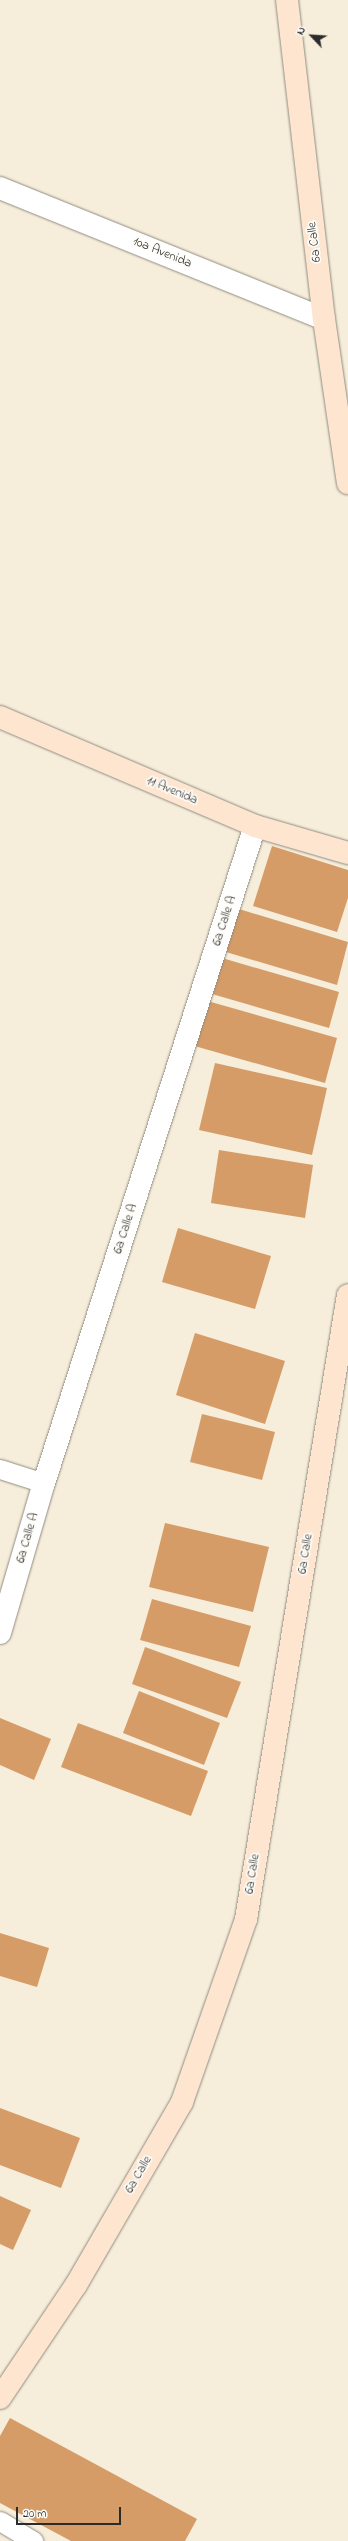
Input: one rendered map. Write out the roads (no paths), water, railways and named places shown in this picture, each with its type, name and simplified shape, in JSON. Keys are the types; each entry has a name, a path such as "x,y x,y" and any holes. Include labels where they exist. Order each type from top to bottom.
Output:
{"main road":[{"name":"6a Calle","path":"287,0 324,319 348,484"},
{"name":"11 Avenida","path":"0,717 255,826 348,853"},
{"name":"6a Calle","path":"0,2398 76,2285 182,2102 246,1919 348,1295"}],"street":[{"name":"10a Avenida","path":"0,188 324,319"},
{"name":"6a Calle A","path":"0,1633 44,1483 255,826"}],"lane":[{"path":"0,1469 44,1483"},
{"path":"0,2522 33,2541"}]}
